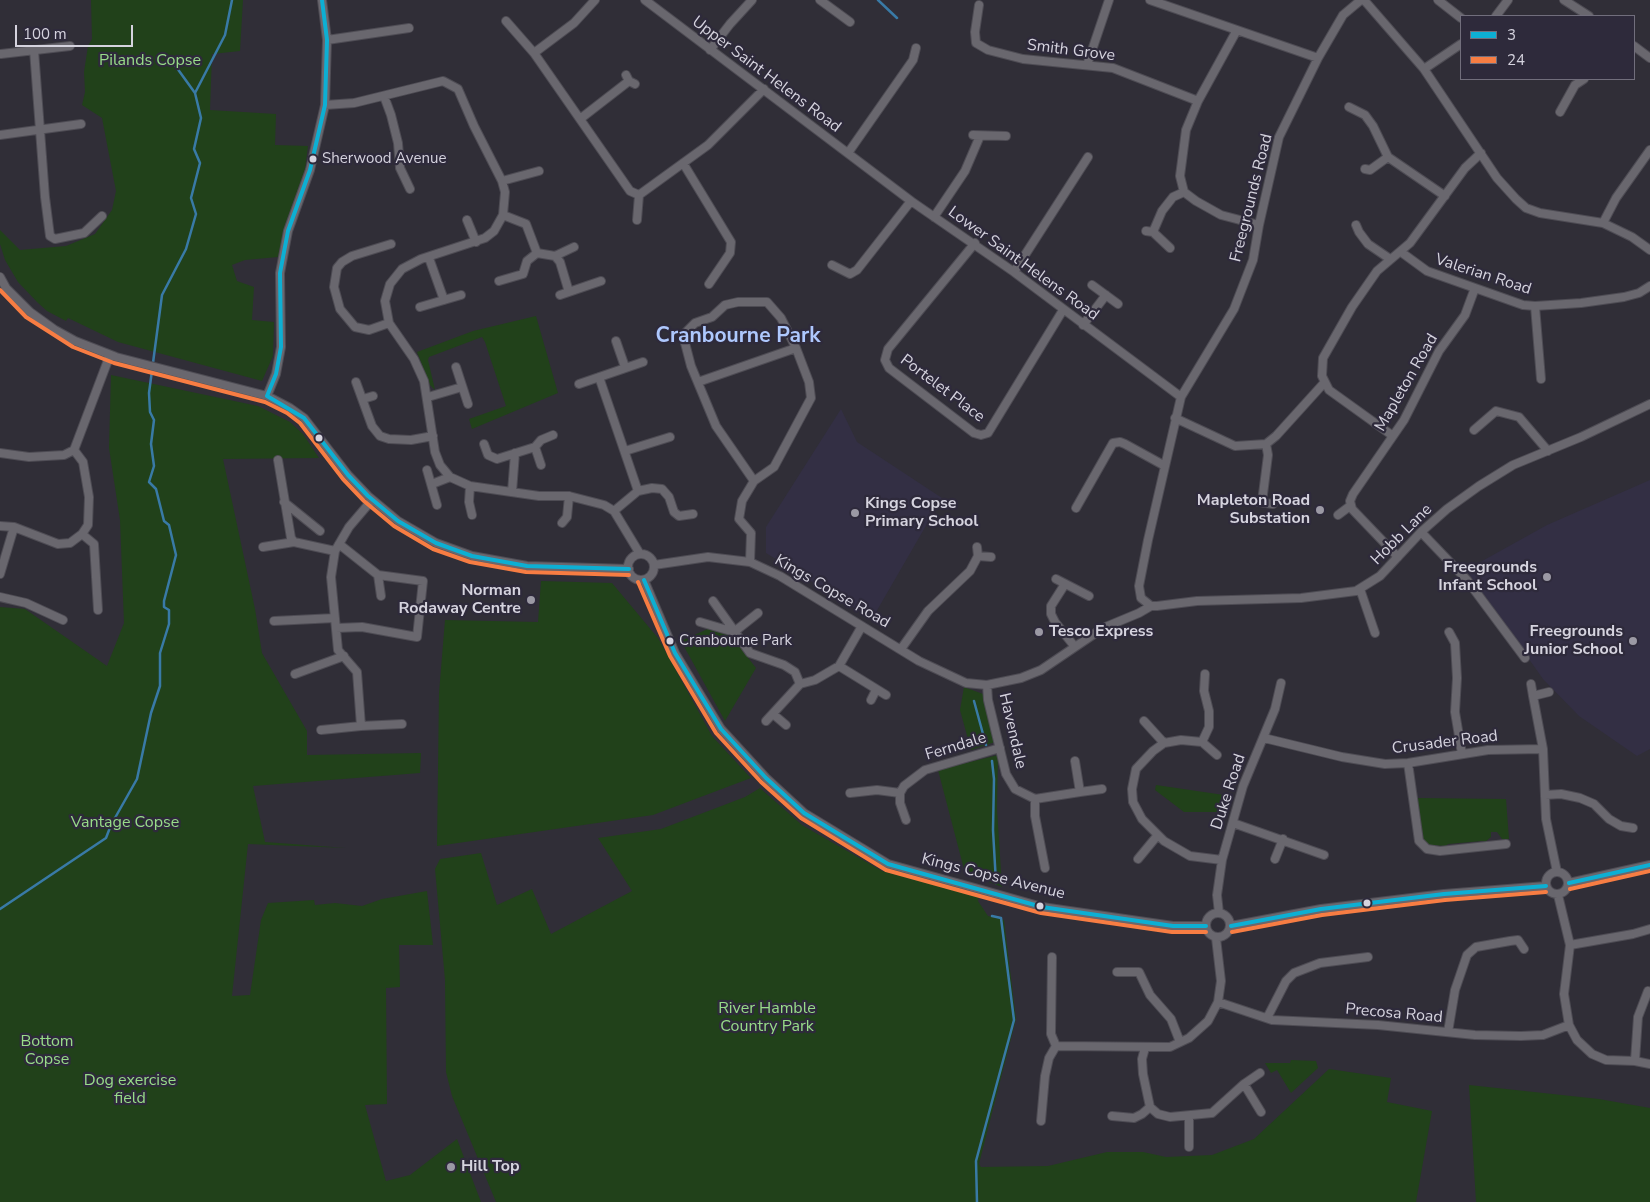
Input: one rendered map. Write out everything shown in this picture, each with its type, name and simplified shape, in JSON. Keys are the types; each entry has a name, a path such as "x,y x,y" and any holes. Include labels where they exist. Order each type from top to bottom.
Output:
{"street":[{"path":"267,396 276,374 281,347 280,272 288,231 310,170 325,105 327,40 322,0"},
{"path":"534,53 574,23 595,0"},
{"name":"Upper Saint Helens Road","path":"645,0 848,153"},
{"path":"710,50 752,0"},
{"path":"820,0 850,22"},
{"path":"1087,64 1109,0"},
{"path":"1150,0 1318,58"},
{"path":"1362,0 1424,69 1502,184 1526,208 1540,213 1604,223 1632,237 1650,250"},
{"name":"Freegrounds Road","path":"1150,606 1141,598 1139,586 1181,397 1234,309 1253,260 1279,137 1318,58 1343,15 1353,2 1362,0"},
{"path":"1438,0 1460,17"},
{"path":"1497,15 1508,0"},
{"path":"1564,0 1587,15"},
{"name":"Smith Grove","path":"979,5 975,32 976,43 982,46 1023,59 1113,68 1198,101"},
{"path":"506,21 534,53 630,191 638,195"},
{"path":"327,40 409,28"},
{"path":"1237,30 1198,101 1186,130 1180,176 1184,192 1220,215 1259,225"},
{"path":"1424,69 1460,45"},
{"path":"1,54 70,46"},
{"path":"1635,47 1650,58"},
{"path":"848,153 913,60 916,48"},
{"path":"34,50 45,197 50,236 55,239 84,233 102,216"},
{"path":"580,119 630,80"},
{"path":"1560,112 1575,85 1582,80"},
{"path":"325,105 354,103 443,81 452,84 458,89 474,126 502,181 505,192 503,215 494,231 476,242 409,264 396,275 387,292 385,301 389,323 420,369 428,397 433,436 440,465 450,477 470,486 539,496 569,496 604,504 614,511 640,554 648,556 654,565 652,574 644,580 635,578 629,569 630,561 640,554"},
{"path":"638,195 708,145 764,89"},
{"path":"384,96 391,114 398,143 400,168 410,189"},
{"path":"1349,107 1365,115 1374,126 1388,157 1445,196"},
{"path":"0,135 82,124"},
{"path":"934,216 965,171 976,135 1006,136"},
{"path":"1604,223 1616,198 1650,151"},
{"name":"Lower Saint Helens Road","path":"848,153 934,216 975,243 1181,397"},
{"path":"1393,436 1342,400 1324,383 1321,368 1328,347 1367,286 1390,259 1410,243 1465,168 1481,153"},
{"path":"1014,272 1088,157"},
{"path":"1365,169 1370,170 1388,157"},
{"path":"683,163 731,242 730,253 709,284"},
{"path":"502,181 539,170"},
{"path":"1170,248 1150,232 1162,210 1173,197 1184,192"},
{"path":"637,220 638,195"},
{"path":"832,265 850,274 857,270 912,200"},
{"path":"503,215 526,224 537,252"},
{"path":"467,220 476,242"},
{"path":"1355,230 1368,244 1390,259"},
{"name":"Portelet Place","path":"975,243 888,349 885,360 889,368 974,433 981,435 988,433 1063,310"},
{"path":"389,323 369,330 355,327 340,309 334,287 337,268 342,262 352,256 382,252 391,244"},
{"path":"537,252 556,256 574,247"},
{"path":"499,281 523,274 527,261 537,252"},
{"name":"Valerian Road","path":"1401,252 1427,271 1524,304 1536,306 1624,297 1639,293 1650,286"},
{"path":"521,253 527,261"},
{"path":"556,256 560,262 569,292"},
{"path":"429,258 444,300"},
{"path":"0,277 6,288 30,312 55,330 113,356 267,396 304,418 348,475 372,500 398,521 436,543 472,556 526,566 629,569"},
{"path":"560,295 602,281"},
{"path":"1092,284 1118,304"},
{"name":"Mapleton Road","path":"1350,506 1353,494 1404,420 1439,352 1465,315 1475,288"},
{"path":"420,308 461,295"},
{"path":"1083,325 1106,295"},
{"path":"750,562 751,533 739,519 742,501 754,481 774,467 812,398 809,382 796,348 781,318 767,302 738,302 725,305 712,317 695,323 686,332 685,344 716,426 754,481"},
{"path":"1536,306 1541,380"},
{"path":"616,341 625,367"},
{"path":"698,382 796,348"},
{"path":"0,453 29,457 64,455 74,450 113,356"},
{"path":"580,384 643,362"},
{"path":"456,367 468,404"},
{"path":"599,377 638,491"},
{"path":"356,382 372,426 380,436 389,440 411,440 433,436"},
{"path":"1175,418 1235,446 1266,444 1276,436 1324,383"},
{"path":"428,397 462,387"},
{"path":"363,399 373,396"},
{"name":"Hobb Lane","path":"1150,606 1216,600 1342,595 1360,589 1380,576 1447,509 1479,486 1513,465 1650,404"},
{"path":"1474,430 1496,411 1519,417 1548,451"},
{"path":"484,444 488,455 497,458 535,447 541,440 553,435"},
{"path":"625,451 670,437"},
{"path":"1077,504 1113,443 1120,442 1125,444 1165,466"},
{"path":"1262,502 1268,454 1266,444"},
{"path":"535,447 541,465"},
{"path":"0,526 14,528 58,544 70,543 82,534 88,524 89,497 83,462 74,450"},
{"path":"512,492 515,453"},
{"path":"278,460 291,538 294,542"},
{"path":"427,470 437,505"},
{"path":"432,484 450,477"},
{"path":"470,486 469,502 472,515"},
{"path":"614,511 638,491 652,488 662,489 669,497 674,512 679,516 693,514"},
{"path":"567,521 569,496"},
{"path":"361,726 358,672 338,650 331,577 337,548 349,527 372,500"},
{"path":"1252,501 1273,504"},
{"path":"284,502 320,530"},
{"path":"1338,515 1350,506 1398,557"},
{"path":"0,574 14,528"},
{"path":"1422,532 1467,580 1524,658"},
{"path":"82,534 94,544 98,610"},
{"path":"263,547 294,542 337,548 378,575 423,581 417,637 362,627 336,628"},
{"path":"901,649 928,611 970,571 978,556 976,547"},
{"path":"978,556 991,558"},
{"name":"Kings Copse Road","path":"654,565 708,557 750,562 780,576 901,649 919,662 966,683 987,685 1021,678 1041,670 1103,628 1139,613 1150,606"},
{"path":"378,575 382,596"},
{"path":"1056,579 1089,596"},
{"name":"Kings Copse Avenue","path":"644,580 675,653 721,729 766,778 804,813 888,864 1042,907 1173,926 1206,926"},
{"path":"1065,584 1051,606 1052,614 1055,622 1075,647"},
{"path":"1360,589 1375,632"},
{"path":"0,597 26,603 63,620"},
{"path":"713,600 750,654 784,665 795,672 800,684"},
{"path":"734,632 758,613"},
{"path":"274,621 335,618"},
{"path":"700,622 734,632"},
{"path":"766,721 789,693 800,684 815,680 839,666 862,626"},
{"path":"1449,632 1459,642 1456,712 1462,754"},
{"path":"295,674 344,656"},
{"path":"839,666 886,695"},
{"path":"1202,742 1209,727 1209,711 1204,691 1205,674"},
{"name":"Duke Road","path":"1219,913 1217,895 1222,860 1250,764 1264,738 1275,709 1281,683"},
{"path":"1531,684 1543,749 1546,819 1557,872"},
{"name":"Havendale","path":"987,685 988,700 1006,774 1015,789 1035,799"},
{"path":"871,700 876,690"},
{"path":"1533,696 1549,692"},
{"path":"773,714 786,725"},
{"path":"1144,721 1164,743"},
{"path":"321,730 402,724"},
{"name":"Crusader Road","path":"1264,738 1342,757 1385,764 1408,763 1488,750 1543,749"},
{"path":"1217,755 1202,742 1181,740 1164,743 1153,751 1136,769 1132,789 1133,802 1142,819 1156,836 1190,856 1222,860"},
{"name":"Ferndale","path":"900,793 904,786 925,770 1000,748"},
{"path":"1075,761 1080,792"},
{"path":"1408,763 1419,841 1427,849 1440,851 1506,844"},
{"path":"1045,868 1035,816 1035,799 1102,789"},
{"path":"850,793 859,795 877,790 900,793 906,817"},
{"path":"1545,795 1561,794 1580,798 1594,804 1607,822 1633,828"},
{"path":"1233,823 1324,854"},
{"path":"1494,835 1496,844"},
{"path":"1138,859 1156,836"},
{"path":"1275,859 1283,840"},
{"path":"1144,851 1152,856"},
{"path":"1569,883 1564,874 1557,872 1547,878 1546,886 1550,893 1558,895 1564,892 1569,883 1650,865"},
{"path":"1231,926 1227,916 1219,913 1208,918 1206,926 1209,934 1216,938 1224,936 1231,926 1321,910 1444,894 1546,886"},
{"path":"1558,895 1570,945 1564,994 1569,1026 1577,1040 1592,1054 1606,1060 1635,1061 1650,1064"},
{"path":"1570,945 1633,934 1650,929"},
{"path":"1518,940 1521,931"},
{"path":"1056,1046 1170,1047 1189,1038 1208,1021 1218,1002 1221,981 1216,938"},
{"path":"1518,940 1524,949"},
{"path":"1448,1032 1455,990 1467,955 1476,947 1518,940"},
{"path":"1267,1018 1286,981 1294,973 1320,963 1368,957"},
{"path":"1052,958 1051,1034 1056,1046"},
{"path":"1117,972 1139,972 1150,995 1172,1019 1180,1042"},
{"path":"1635,1061 1638,1017 1647,990"},
{"name":"Precosa Road","path":"1218,1002 1272,1020 1378,1025 1448,1032 1521,1036 1544,1034 1569,1026"},
{"path":"1041,1121 1045,1076 1049,1058 1056,1046"},
{"path":"1145,1048 1142,1059 1143,1074 1150,1107 1158,1114 1164,1116 1189,1117 1212,1113 1244,1084 1260,1073"},
{"path":"1244,1084 1261,1112"},
{"path":"1112,1116 1134,1118 1150,1107"},
{"path":"1189,1117 1189,1147"}],"shaded area":[{"name":"Kings Copse Primary School","path":"841,409 857,442 942,498 872,619 766,553 766,527"},
{"path":"1650,480 1650,749 1637,756 1579,716 1543,679 1466,570 1547,525"}],"green space":[{"name":"Pilands Copse","path":"91,0 243,0 240,51 212,54 210,110 276,114 275,145 308,146 305,169 284,228 278,257 245,260 232,265 237,281 254,287 252,320 274,322 273,356 262,381 118,342 68,318 66,321 47,311 37,302 18,282 5,260 0,244 0,230 20,250 66,246 95,234 112,210 116,191 102,118 82,105 85,92 84,72 88,46 92,39"},
{"path":"536,316 558,393 472,429 469,419 506,406 482,337 429,357 428,360 435,390 430,385 417,352 473,331"},
{"path":"111,375 258,406 290,422 303,434 319,458 223,459 255,609 262,653 307,731 307,755 421,753 420,773 253,786 265,842 346,848 248,844 232,996 250,995 261,920 268,903 314,900 315,905 335,903 362,906 382,899 427,891 433,945 399,945 400,987 386,988 387,1104 365,1105 386,1181 410,1175 457,1139 481,1202 0,1202 0,607 25,609 107,666 124,623 120,520 109,448"},
{"path":"541,581 612,583 658,638 712,736 751,778 653,815 437,846 439,693 445,620 538,622"},
{"path":"721,623 756,668 725,721 681,641"},
{"path":"964,687 983,694 995,742 971,750 960,710"},
{"path":"998,755 997,809 1002,887 965,873 938,770"},
{"path":"1156,785 1224,795 1221,812 1184,812 1155,790"},
{"name":"River Hamble Country Park","path":"760,788 802,825 882,871 979,896 978,901 988,916 1004,920 1016,1019 979,1164 981,1167 1048,1166 1107,1152 1143,1152 1166,1157 1212,1155 1254,1139 1329,1069 1391,1078 1387,1102 1432,1111 1416,1202 496,1202 452,1096 446,1072 445,980 435,869 440,859 481,853 497,905 532,889 551,934 632,891 598,838 661,829 745,797"},
{"path":"1417,798 1506,799 1509,839 1502,839 1497,832 1491,832 1491,837 1485,842 1448,844 1446,846 1428,845 1422,839"},
{"path":"1291,1060 1316,1061 1318,1068 1291,1093 1277,1070 1271,1073 1265,1063 1290,1063"},
{"path":"1469,1085 1599,1099 1650,1108 1650,1202 1476,1202"}],"waterway":[{"path":"0,909 106,838 111,825 137,779 151,713 160,686 160,653 169,624 169,610 164,607 164,601 176,555 169,525 164,521 156,489 149,482 154,466 151,444 154,420 150,412 149,393 162,295 186,249 196,214 191,198 200,163 194,149 201,118 195,93 225,35 232,0"},
{"path":"878,0 897,18"},
{"path":"169,57 195,93"},
{"path":"974,701 986,745"},
{"path":"992,761 996,883"},
{"path":"977,1202 976,1161 1014,1020 1001,918 992,916"}],"transit line":[{"name":"3","path":"322,0 327,40 325,105 310,170 288,231 280,273 281,347 276,374 267,396 304,418 348,475 368,496 398,521 436,543 472,556 527,566 629,569"},
{"name":"24","path":"0,290 26,317 73,347 114,363 265,402 287,413 300,423 343,479 364,501 394,526 433,549 470,562 526,572 629,575"},
{"name":"3","path":"644,580 675,653 721,729 766,778 804,813 888,864 1042,907 1173,926 1206,926"},
{"name":"24","path":"638,582 670,656 716,733 761,782 801,818 886,870 1041,913 1172,932 1206,932"},
{"name":"3","path":"1569,883 1650,865"},
{"name":"24","path":"1570,889 1650,871"},
{"name":"3","path":"1231,926 1321,909 1444,894 1546,886"},
{"name":"24","path":"1232,932 1322,915 1445,900 1546,892"}],"place":[{"name":"Sherwood Avenue","path":"313,159"},
{"name":"Mapleton Road Substation","path":"1320,510"},
{"name":"Kings Copse Primary School","path":"855,513"},
{"name":"Freegrounds Infant School","path":"1547,577"},
{"name":"Norman Rodaway Centre","path":"531,600"},
{"name":"Tesco Express","path":"1039,632"},
{"name":"Cranbourne Park","path":"670,641"},
{"name":"Freegrounds Junior School","path":"1633,641"},
{"name":"Hill Top","path":"451,1167"}],"district":[{"name":"Cranbourne Park","path":"738,337"}],"park label":[{"name":"Vantage Copse","path":"125,823"},
{"name":"Bottom Copse","path":"47,1051"},
{"name":"Dog exercise field","path":"130,1090"}]}
